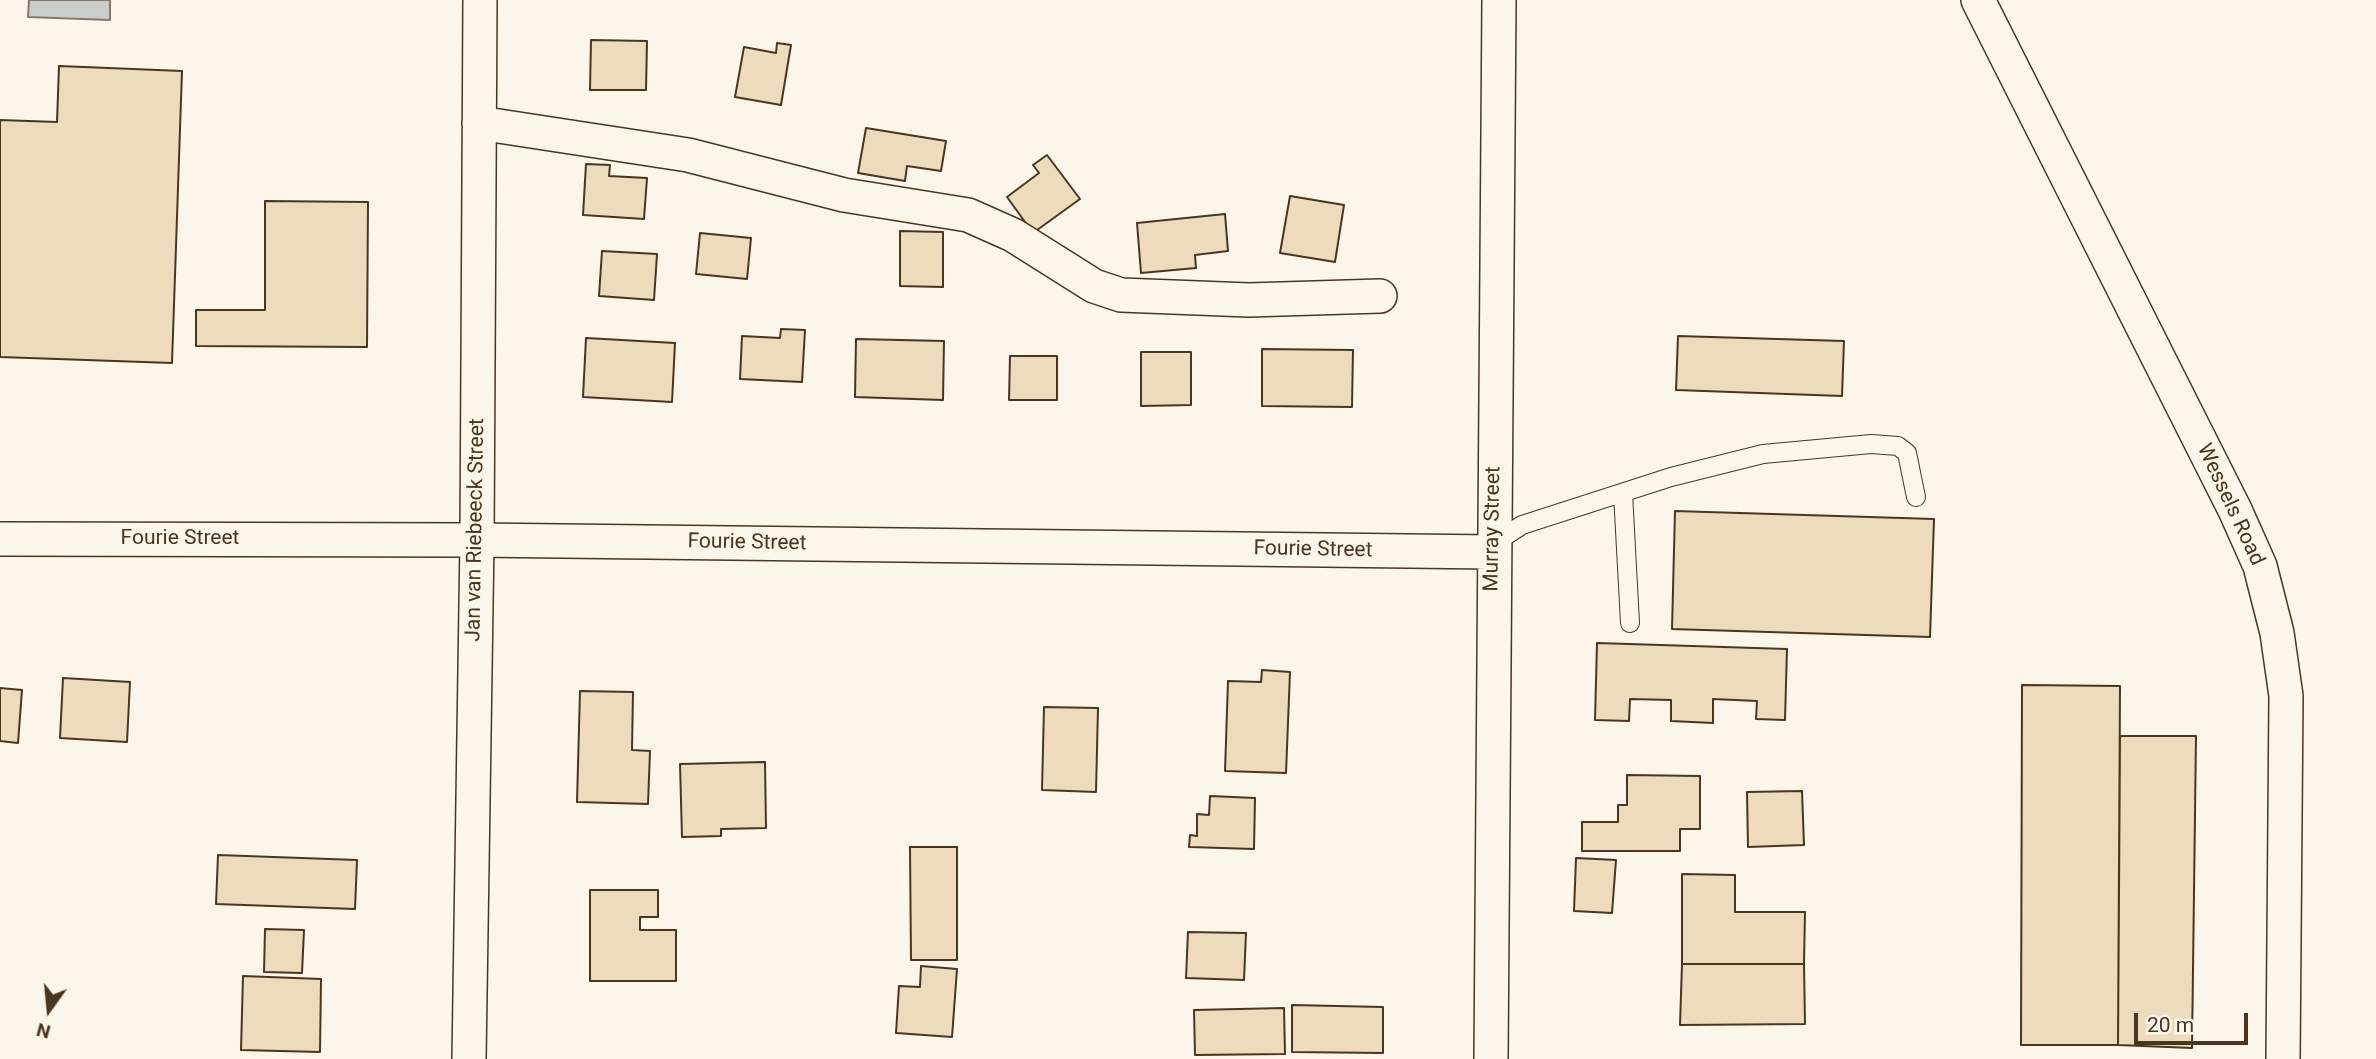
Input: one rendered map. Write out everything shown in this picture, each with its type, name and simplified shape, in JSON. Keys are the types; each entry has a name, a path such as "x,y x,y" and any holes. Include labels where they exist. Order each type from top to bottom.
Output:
{"street":[{"name":"Jan van Riebeeck Street","path":"469,1059 477,540 480,0"},
{"name":"Murray Street","path":"1491,1059 1499,0"},
{"name":"Wessels Road","path":"1978,0 2235,510 2260,566 2277,633 2287,696 2283,1059"},
{"path":"479,123 688,155 844,195 968,215 1013,234 1094,286 1121,295 1249,300 1380,296"},
{"name":"Fourie Street","path":"0,539 477,540 1493,552"}],"lane":[{"path":"1493,552 1505,536 1522,525 1671,477 1763,454 1871,444 1898,446 1907,453 1916,497"},
{"path":"1623,493 1630,623"}],"shaded area":[{"path":"29,0 110,0 110,20 28,17"}],"building":[{"path":"591,40 647,41 646,90 590,90"},
{"path":"777,43 791,45 781,105 735,97 744,47 776,53"},
{"path":"59,66 182,71 172,363 0,357 0,120 57,122"},
{"path":"866,128 946,141 941,171 907,166 905,181 858,173"},
{"path":"1047,155 1080,199 1033,233 1007,197 1039,173 1033,165"},
{"path":"586,164 610,165 609,176 647,178 644,219 583,215"},
{"path":"1290,196 1344,205 1335,262 1280,253"},
{"path":"265,201 368,202 367,347 196,346 196,310 265,310"},
{"path":"1225,214 1228,251 1195,255 1196,268 1141,273 1137,223"},
{"path":"900,231 943,232 943,287 900,286"},
{"path":"700,233 751,238 747,279 696,274"},
{"path":"602,251 657,254 654,300 599,296"},
{"path":"781,329 805,330 802,382 740,379 742,336 780,338"},
{"path":"1678,336 1844,341 1842,396 1676,390"},
{"path":"586,338 675,343 672,402 583,397"},
{"path":"856,339 944,341 943,400 855,397"},
{"path":"1262,349 1353,350 1352,407 1262,406"},
{"path":"1141,352 1191,352 1191,405 1141,406"},
{"path":"1010,356 1057,356 1057,400 1009,400"},
{"path":"1675,511 1934,519 1930,637 1672,629"},
{"path":"1597,643 1787,649 1785,720 1756,719 1757,701 1713,699 1713,723 1671,721 1671,700 1630,699 1629,721 1595,720"},
{"path":"1262,670 1290,672 1286,773 1225,771 1228,681 1261,682"},
{"path":"63,678 130,682 127,742 60,738"},
{"path":"2022,685 2120,686 2118,1045 2021,1045"},
{"path":"0,688 22,690 18,743 0,741"},
{"path":"580,691 633,692 632,750 650,751 648,804 577,802"},
{"path":"1044,707 1098,708 1096,792 1042,790"},
{"path":"2120,736 2196,736 2192,1048 2118,1045"},
{"path":"765,762 766,828 721,829 721,836 682,837 680,764"},
{"path":"1627,775 1700,776 1700,829 1680,829 1680,851 1582,851 1582,822 1618,822 1618,805 1627,805"},
{"path":"1802,791 1804,845 1748,847 1747,792"},
{"path":"1210,796 1255,798 1254,849 1189,847 1190,835 1197,836 1197,814 1209,815"},
{"path":"910,847 957,847 957,960 911,960"},
{"path":"218,855 357,860 355,909 216,904"},
{"path":"1576,858 1616,860 1612,913 1574,911"},
{"path":"1682,874 1735,875 1735,912 1805,912 1804,964 1682,964"},
{"path":"590,890 658,890 658,917 640,917 640,930 676,930 676,981 590,981"},
{"path":"265,929 304,930 302,973 264,972"},
{"path":"1188,932 1246,933 1244,980 1186,978"},
{"path":"1682,964 1804,964 1805,1024 1680,1025"},
{"path":"921,966 957,969 952,1037 896,1033 899,986 920,987"},
{"path":"243,976 321,979 320,1052 241,1050"},
{"path":"1292,1005 1383,1007 1383,1053 1292,1052"},
{"path":"1284,1008 1285,1054 1195,1055 1194,1010"}]}
